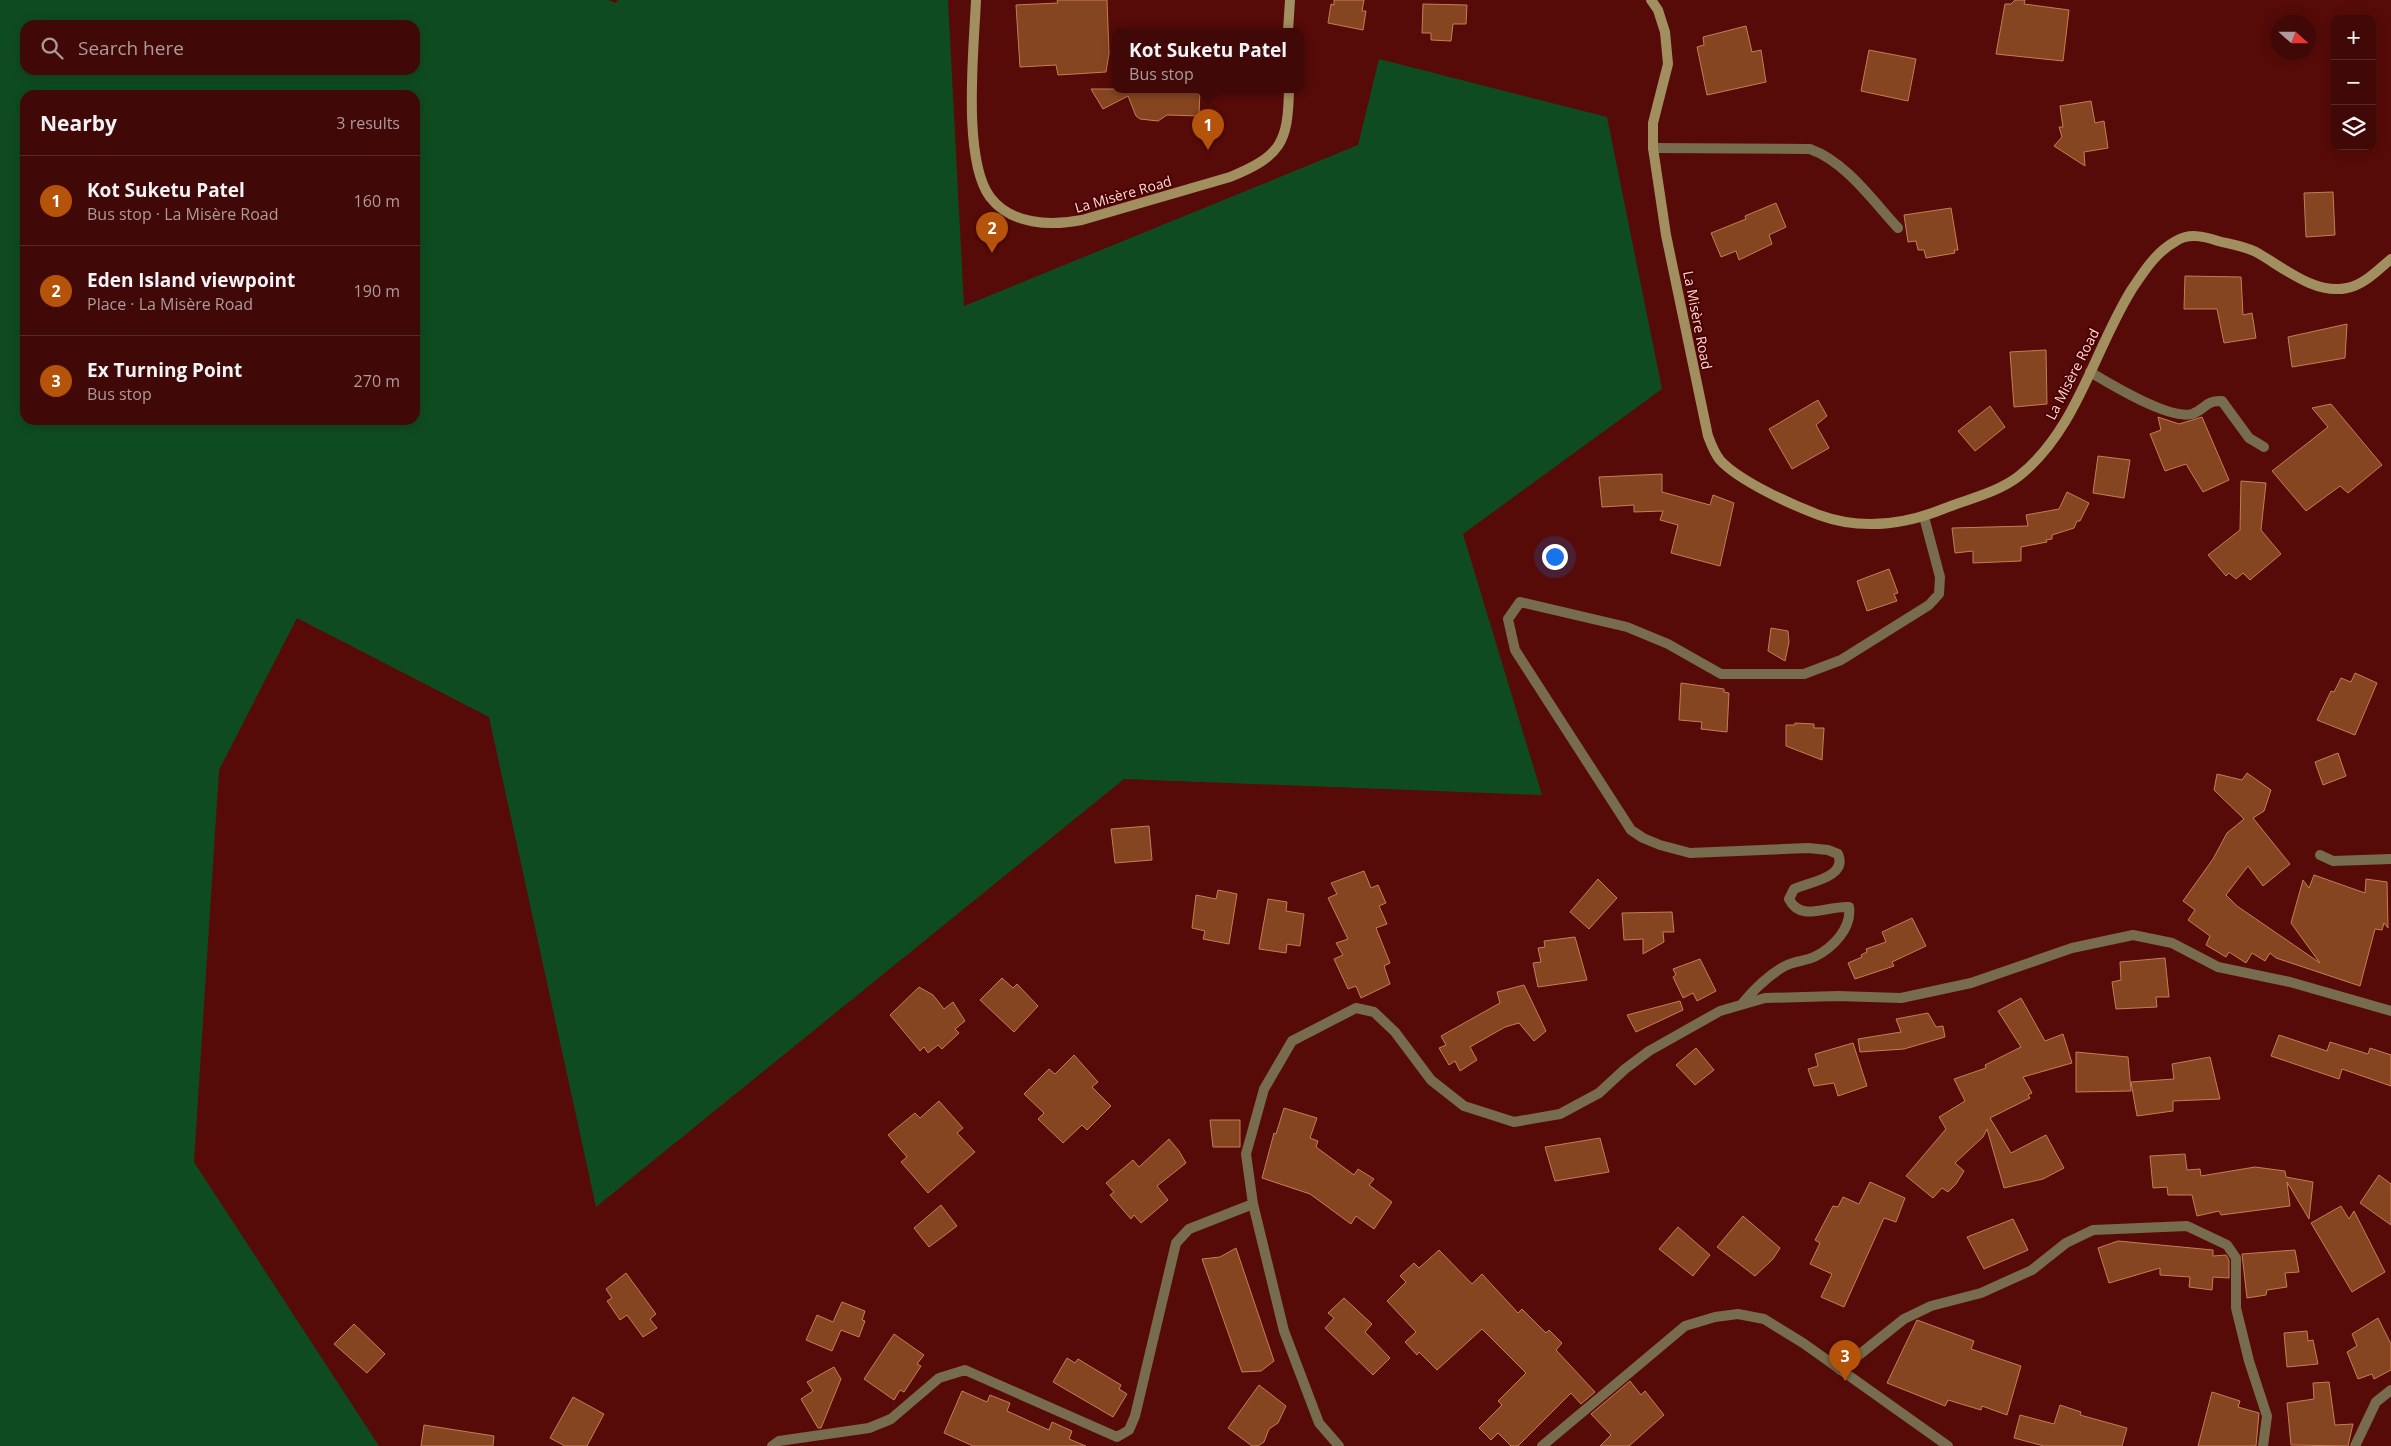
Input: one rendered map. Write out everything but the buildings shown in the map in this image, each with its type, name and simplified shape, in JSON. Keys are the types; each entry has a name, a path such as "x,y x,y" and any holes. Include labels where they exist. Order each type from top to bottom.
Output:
{"main road":[{"name":"La Misère Road","path":"976,0 972,130 975,154 990,196 1002,208 1038,223 1067,223 1082,220 1230,177 1254,168 1270,157 1282,139 1289,114 1289,93"},
{"path":"1288,28 1290,0"},
{"name":"La Misère Road","path":"1651,0 1658,10 1665,32 1668,64 1653,123 1653,148 1666,235 1708,436 1719,459 1740,476 1767,491 1831,520 1866,525 1901,523 1924,517 1991,491 2019,476 2047,447 2066,420 2123,304 2145,268 2168,246 2184,237 2203,236 2253,250 2310,283 2328,288 2348,288 2368,278 2391,259"}],"street":[{"path":"1653,148 1810,149 1825,155 1843,170 1898,228"},
{"path":"2090,372 2134,398 2176,413 2192,414 2213,400 2222,401 2249,438 2264,447"},
{"path":"1741,1005 1763,980 1786,965 1813,958 1831,945 1846,929 1850,916 1849,907 1840,906 1804,913 1793,908 1789,899 1794,889 1834,875 1840,868 1841,860 1838,854 1828,850 1808,848 1724,850 1690,853 1660,845 1643,838 1631,830 1515,650 1508,619 1520,602 1627,627 1668,644 1722,674 1804,674 1841,660 1929,605 1939,594 1940,577 1924,517"},
{"path":"2320,855 2333,861 2391,859"},
{"path":"1339,1446 1319,1423 1284,1332 1253,1204 1246,1154 1264,1088 1292,1041 1356,1008 1374,1012 1395,1032 1431,1080 1464,1106 1514,1122 1560,1114 1599,1093 1625,1069 1649,1051 1720,1011 1765,998 1838,996 1901,998 1971,983 2072,948 2133,935 2172,943 2218,967 2290,982 2391,1011"},
{"path":"772,1446 779,1441 869,1428 891,1420 940,1378 965,1370 1117,1437 1129,1430 1135,1416 1176,1243 1189,1229 1253,1204"},
{"path":"1840,1370 1904,1319 1930,1306 1981,1293 2032,1270 2066,1243 2093,1230 2187,1226 2227,1245 2236,1258 2236,1308 2248,1361 2267,1416 2263,1446"},
{"path":"1542,1446 1685,1326 1715,1317 1738,1314 1764,1319 1803,1343 1948,1446"},
{"path":"2355,1446 2376,1402 2391,1390"}],"green space":[{"path":"0,0 608,0 616,3 618,0 948,0 964,306 1358,145 1379,59 1607,117 1662,389 1463,534 1542,795 1124,779 596,1207 489,717 297,618 219,770 194,1162 379,1446 0,1446"}],"place":[{"name":"Kot Suketu Patel","path":"1208,150"},
{"name":"Eden Island viewpoint","path":"992,253"},
{"name":"Ex Turning Point","path":"1845,1381"}]}
